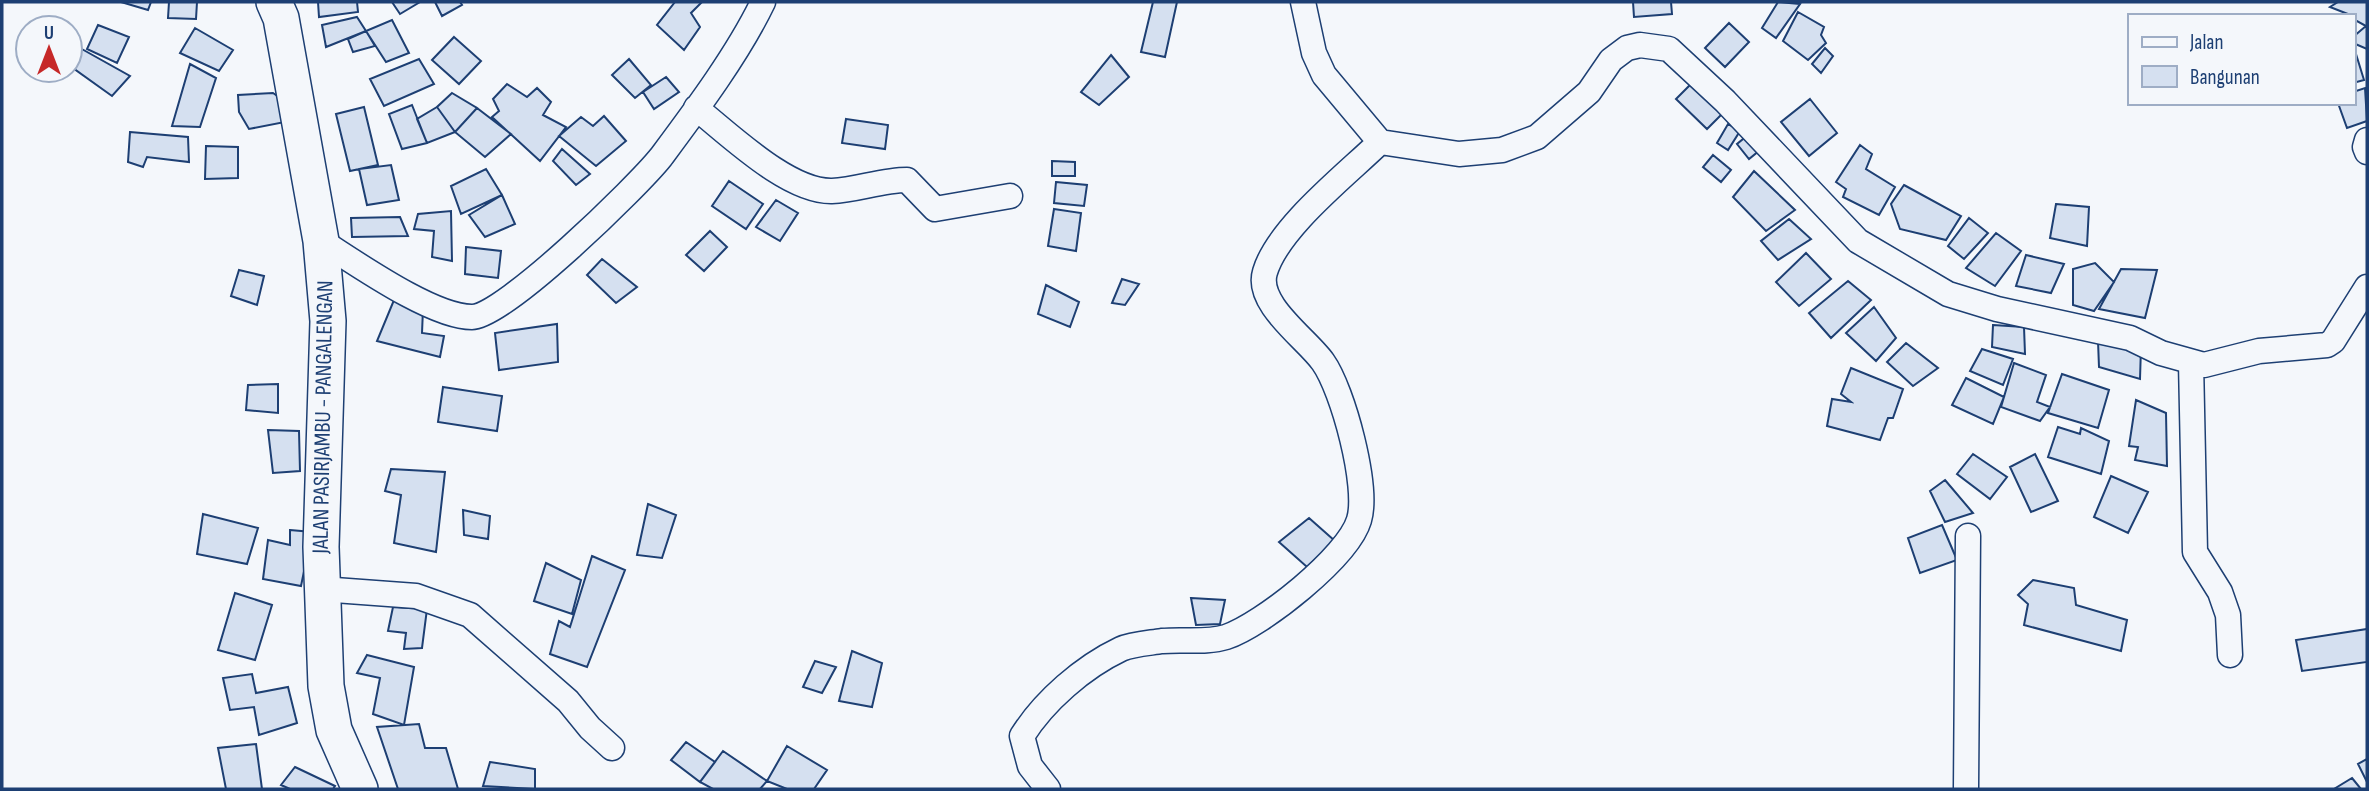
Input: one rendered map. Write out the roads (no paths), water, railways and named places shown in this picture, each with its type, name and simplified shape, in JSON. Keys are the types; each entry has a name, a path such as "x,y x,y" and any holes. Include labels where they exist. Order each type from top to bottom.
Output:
{"main road":[{"name":"JALAN PASIRJAMBU - PANGALENGAN","path":"274,2 281,18 321,241 328,321 321,589 326,686 334,730 360,789"}],"street":[{"path":"321,241 426,303 475,318 532,282 659,160 763,2"},
{"path":"1303,2 1314,53 1324,75 1380,142 1459,154 1502,150 1537,137 1589,92 1611,60 1627,48 1640,45 1669,49 1726,101 1858,241 1912,275 1948,294 1985,306 2130,338 2191,362 2204,365 2259,351 2327,345 2333,341 2367,286"},
{"path":"695,108 776,170 800,184 830,191 907,180 935,209 1010,196"},
{"path":"2367,139 2367,152"},
{"path":"1048,789 1030,766 1022,736 1033,718 1078,676 1122,648 1164,641 1225,638 1261,619 1334,560 1359,520 1361,488 1354,445 1334,382 1324,362 1270,304 1263,275 1278,242 1380,142"},
{"path":"2191,362 2195,552 2220,592 2228,615 2230,655"},
{"path":"1966,789 1968,536"},
{"path":"321,589 416,596 470,615 568,701 590,729 612,748"}]}
